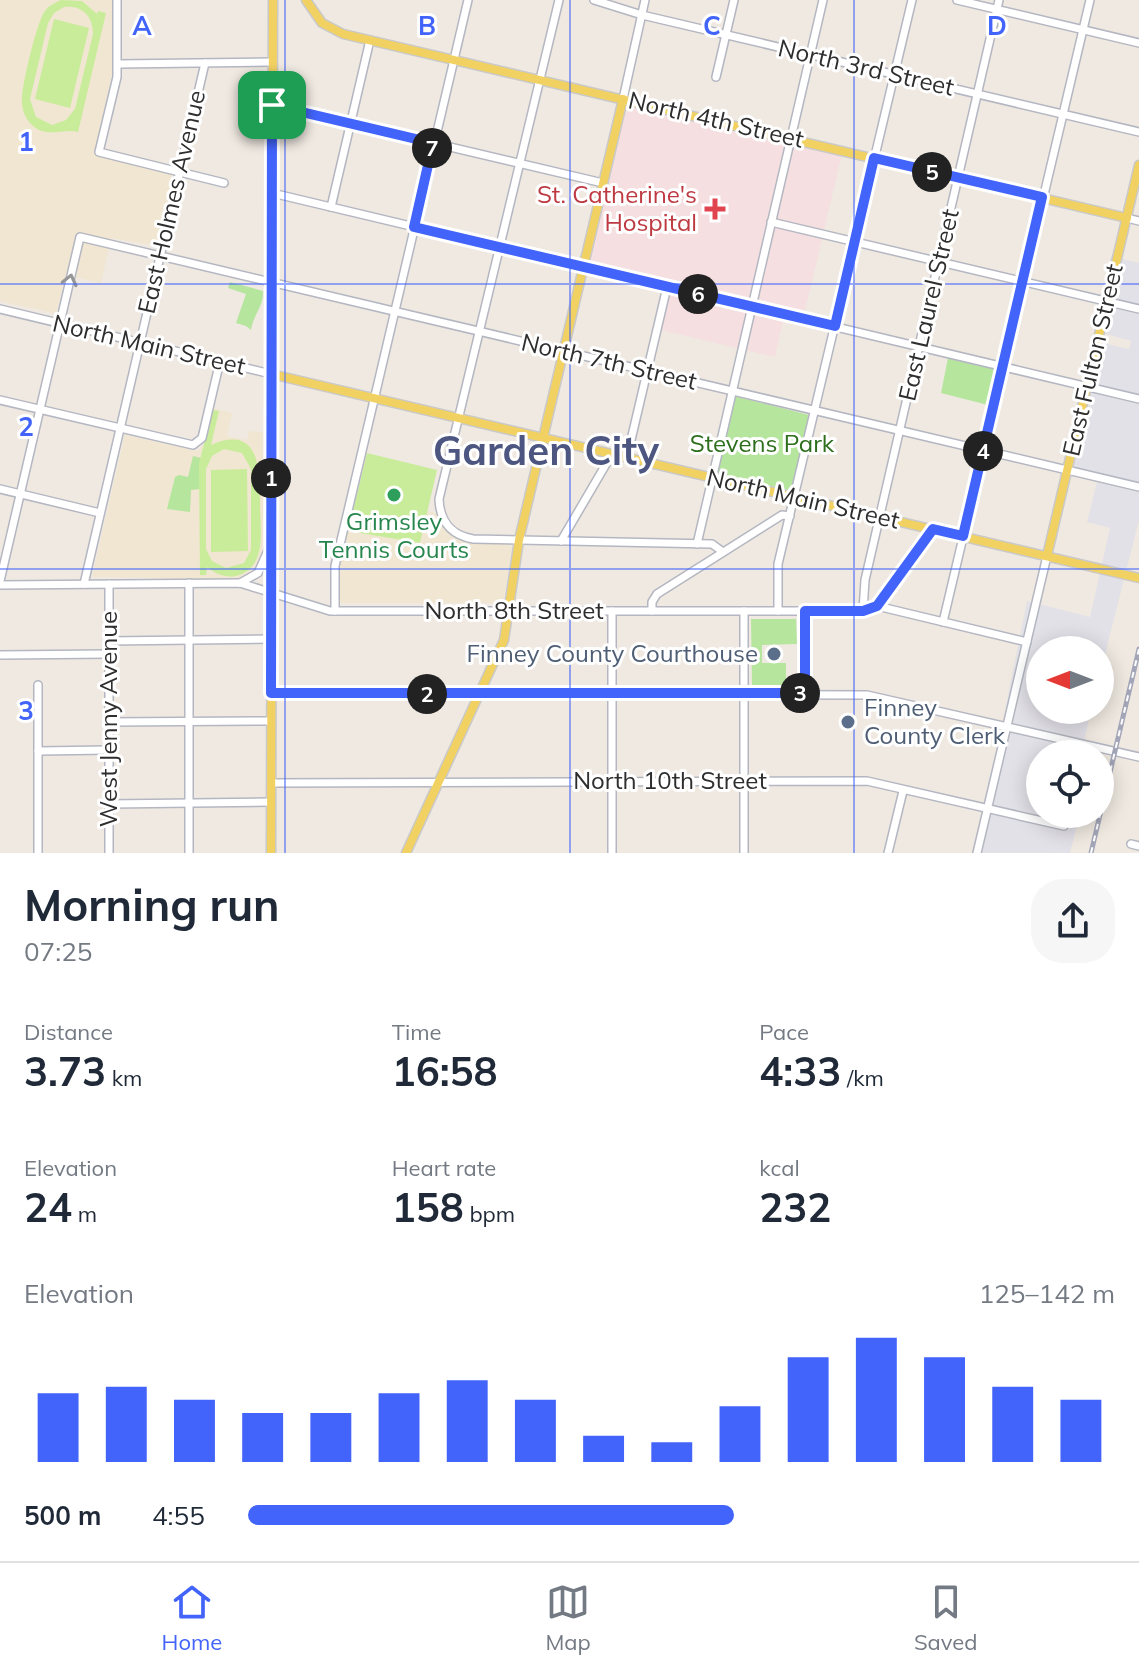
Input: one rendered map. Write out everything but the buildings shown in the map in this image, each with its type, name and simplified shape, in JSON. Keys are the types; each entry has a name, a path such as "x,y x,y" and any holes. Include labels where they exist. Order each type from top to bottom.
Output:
{"main road":[{"path":"271,853 273,0"},
{"name":"North 4th Street","path":"306,0 322,23 331,30 1127,218"},
{"path":"406,853 504,640 519,540 623,99"},
{"name":"East Fulton Street","path":"1047,556 1139,165"},
{"name":"North Main Street","path":"271,374 1139,578"}],"street":[{"path":"117,0 117,77 99,152 224,183"},
{"path":"335,611 335,566 468,0"},
{"path":"559,0 439,499 442,517 455,534 473,539 717,545 723,552"},
{"name":"North 3rd Street","path":"594,0 642,15 1139,132"},
{"path":"623,99 645,0"},
{"path":"716,77 734,0"},
{"path":"697,544 823,0"},
{"path":"778,611 778,564 912,0"},
{"path":"957,0 1139,43"},
{"name":"East Laurel Street","path":"863,611 865,580 999,0"},
{"path":"943,622 1090,0"},
{"path":"331,207 370,40"},
{"path":"118,64 273,62"},
{"name":"East Holmes Avenue","path":"84,584 205,63"},
{"path":"272,105 603,183"},
{"path":"272,193 1139,399"},
{"name":"North 4th Street","path":"1127,218 1139,221"},
{"path":"771,222 1139,309"},
{"name":"North 7th Street","path":"60,323 80,237 1139,487"},
{"path":"627,457 667,287"},
{"name":"North Main Street","path":"0,309 271,374"},
{"path":"0,583 60,323"},
{"path":"0,400 189,445 197,444 202,438 220,361"},
{"path":"561,541 612,454"},
{"path":"0,489 100,513"},
{"path":"652,611 652,602 657,594 782,515 790,516"},
{"path":"933,529 877,606 1026,642"},
{"path":"240,583 258,573 265,563 271,543"},
{"path":"1028,636 1047,556"},
{"name":"North 8th Street","path":"0,583 240,583 335,611 863,611 877,606"},
{"path":"189,583 189,853"},
{"name":"West Jenny Avenue","path":"109,584 109,853"},
{"path":"612,611 612,853"},
{"path":"744,611 744,853"},
{"path":"805,611 805,693"},
{"path":"109,641 271,639"},
{"path":"977,853 1026,646"},
{"path":"0,655 109,654"},
{"path":"38,685 38,853"},
{"path":"271,693 867,695 1139,757"},
{"path":"109,722 270,721"},
{"path":"38,751 109,750"},
{"name":"North 10th Street","path":"271,783 867,781 1026,818"},
{"path":"888,853 903,791"},
{"path":"109,804 271,802"}],"shaded area":[{"path":"0,0 112,0 112,74 94,154 171,174 173,180 158,246 111,238 101,283 65,275 57,311 53,313 0,301"},
{"name":"St. Catherine's Hospital","path":"626,102 842,154 802,324 783,320 775,357 661,330 671,284 588,264"},
{"path":"1111,256 1138,263 1139,260 1139,520 1110,636 1026,636 1026,724 1088,724 1084,740 1026,740 1026,828 1076,828 1070,853 972,853 1027,601 1090,617 1110,528 1087,522 1097,482 1061,473 1093,341 1129,349 1131,341 1095,331"},
{"path":"213,408 232,413 227,436 247,440 249,431 264,432 266,537 264,556 258,570 243,579 92,577 125,435 198,451 205,441"},
{"path":"427,511 436,513 444,529 458,540 472,544 508,544 512,548 503,603 340,603 340,566 348,531 420,543"}],"green space":[{"path":"61,0 82,1 97,14 98,11 106,13 78,132 38,129 28,120 22,105 38,27 47,9","holes":["64,7 85,13 91,22 93,34 75,109 66,120 52,125 36,117 30,99 48,23 54,13"]},
{"path":"54,19 89,28 70,108 35,99"},
{"path":"230,282 263,291 251,330 236,323 246,294 228,288"},
{"path":"948,358 996,369 988,405 941,393"},
{"name":"Stevens Park","path":"734,396 809,415 791,491 716,472"},
{"path":"213,410 219,411 211,445 240,440 254,454 258,466 261,536 258,556 246,572 236,576 221,575 207,567 206,575 200,575 199,463","holes":["224,449 242,453 251,469 251,550 244,563 226,568 212,561 206,549 206,469 212,456"]},
{"name":"Grimsley Tennis Courts","path":"367,453 437,470 420,543 348,531"},
{"path":"193,456 201,458 200,489 191,490 190,512 167,509 175,477 188,477"},
{"path":"247,469 248,551 211,552 211,470"},
{"path":"751,619 796,619 797,644 762,645 762,663 786,663 786,685 752,685"}],"railway":[{"path":"1091,853 1139,649"}],"place":[{"name":"St. Catherine's Hospital","path":"715,209"},
{"name":"Grimsley Tennis Courts","path":"394,495"},
{"name":"Finney County Courthouse","path":"774,654"},
{"name":"Finney County Clerk","path":"848,722"}],"district":[{"name":"Garden City","path":"546,451"}],"route":[{"path":"272,105 433,143 414,227 835,326 874,158 1042,197 963,536 933,529 877,606 863,611 805,611 805,693 271,693 272,105"}]}
